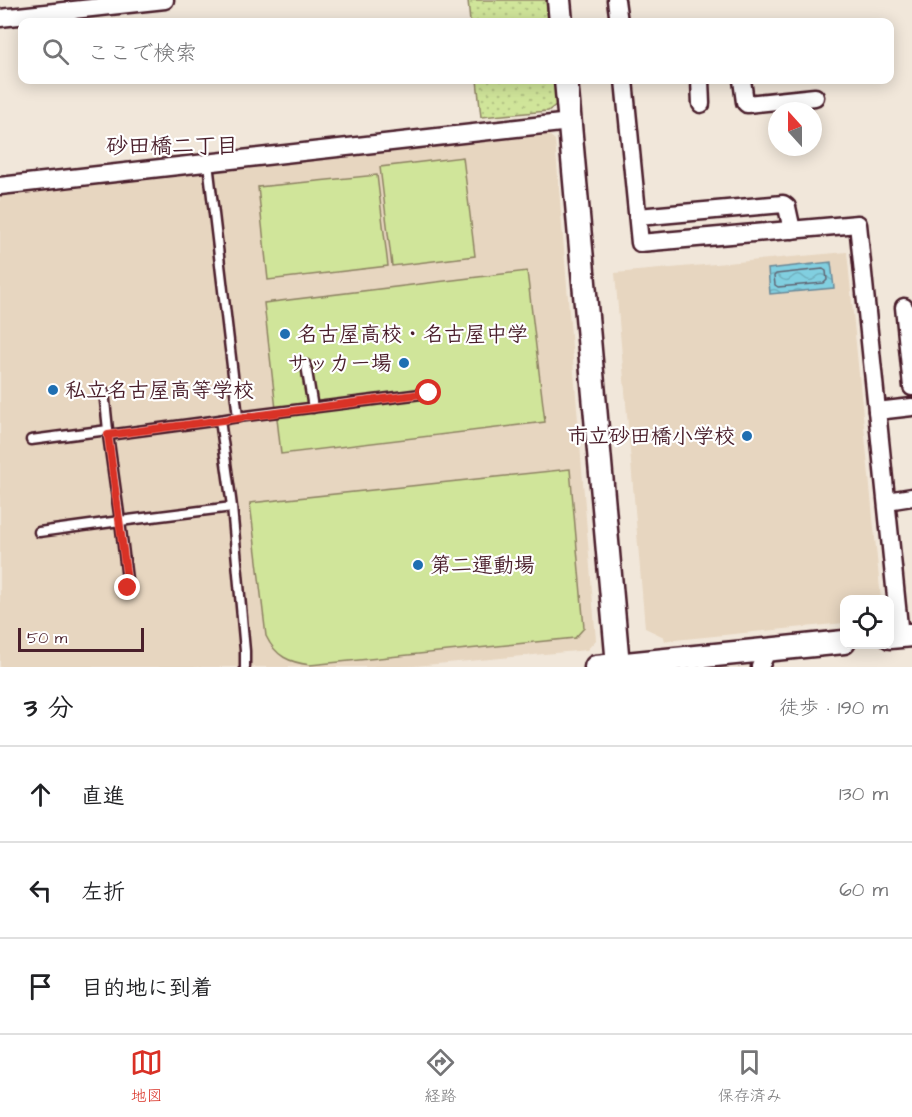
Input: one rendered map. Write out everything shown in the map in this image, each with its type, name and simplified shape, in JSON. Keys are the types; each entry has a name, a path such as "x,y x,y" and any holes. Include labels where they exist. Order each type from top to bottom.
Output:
{"street":[{"path":"0,18 165,0"},
{"path":"559,0 561,18"},
{"path":"616,0 618,18"},
{"path":"566,84 618,665"},
{"path":"628,84 640,243 858,224 901,636"},
{"path":"700,84 701,104"},
{"path":"743,84 747,104 815,97"},
{"path":"0,186 570,122"},
{"path":"638,217 783,204 787,207 792,230"},
{"path":"904,307 912,387"},
{"path":"877,411 912,407"},
{"path":"886,501 912,497"},
{"path":"596,667 764,658 840,643"}],"lane":[{"path":"208,163 238,417"},
{"path":"306,365 313,408"},
{"path":"104,391 128,588"},
{"path":"31,440 220,420 429,393"},
{"path":"220,420 232,507 245,667"},
{"path":"39,532 232,507"}],"shaded area":[{"name":"名古屋高校・名古屋中学","path":"547,133 555,140 596,640 587,650 404,667 0,667 0,194"},
{"name":"市立砂田橋小学校","path":"847,252 881,595 840,595 840,623 665,641 664,637 645,628 615,273"}],"green space":[{"path":"468,0 546,0 548,18 470,18"},
{"path":"477,84 555,84 557,104 548,111 481,117"},
{"path":"463,157 475,256 392,266 380,167"},
{"path":"377,175 388,266 268,280 258,187"},
{"name":"サッカー場","path":"527,271 545,422 281,454 264,303"},
{"name":"第二運動場","path":"570,469 584,628 575,638 310,665 296,662 279,654 266,636 250,503"}],"water":[{"path":"831,262 834,288 770,294 768,269"}],"place":[{"name":"名古屋高校・名古屋中学","path":"285,334"},
{"name":"サッカー場","path":"404,363"},
{"name":"私立名古屋高等学校","path":"53,390"},
{"name":"市立砂田橋小学校","path":"747,436"},
{"name":"第二運動場","path":"418,565"}],"district":[{"name":"砂田橋二丁目","path":"172,146"}],"route":[{"path":"128,588 108,435 429,393"}]}
